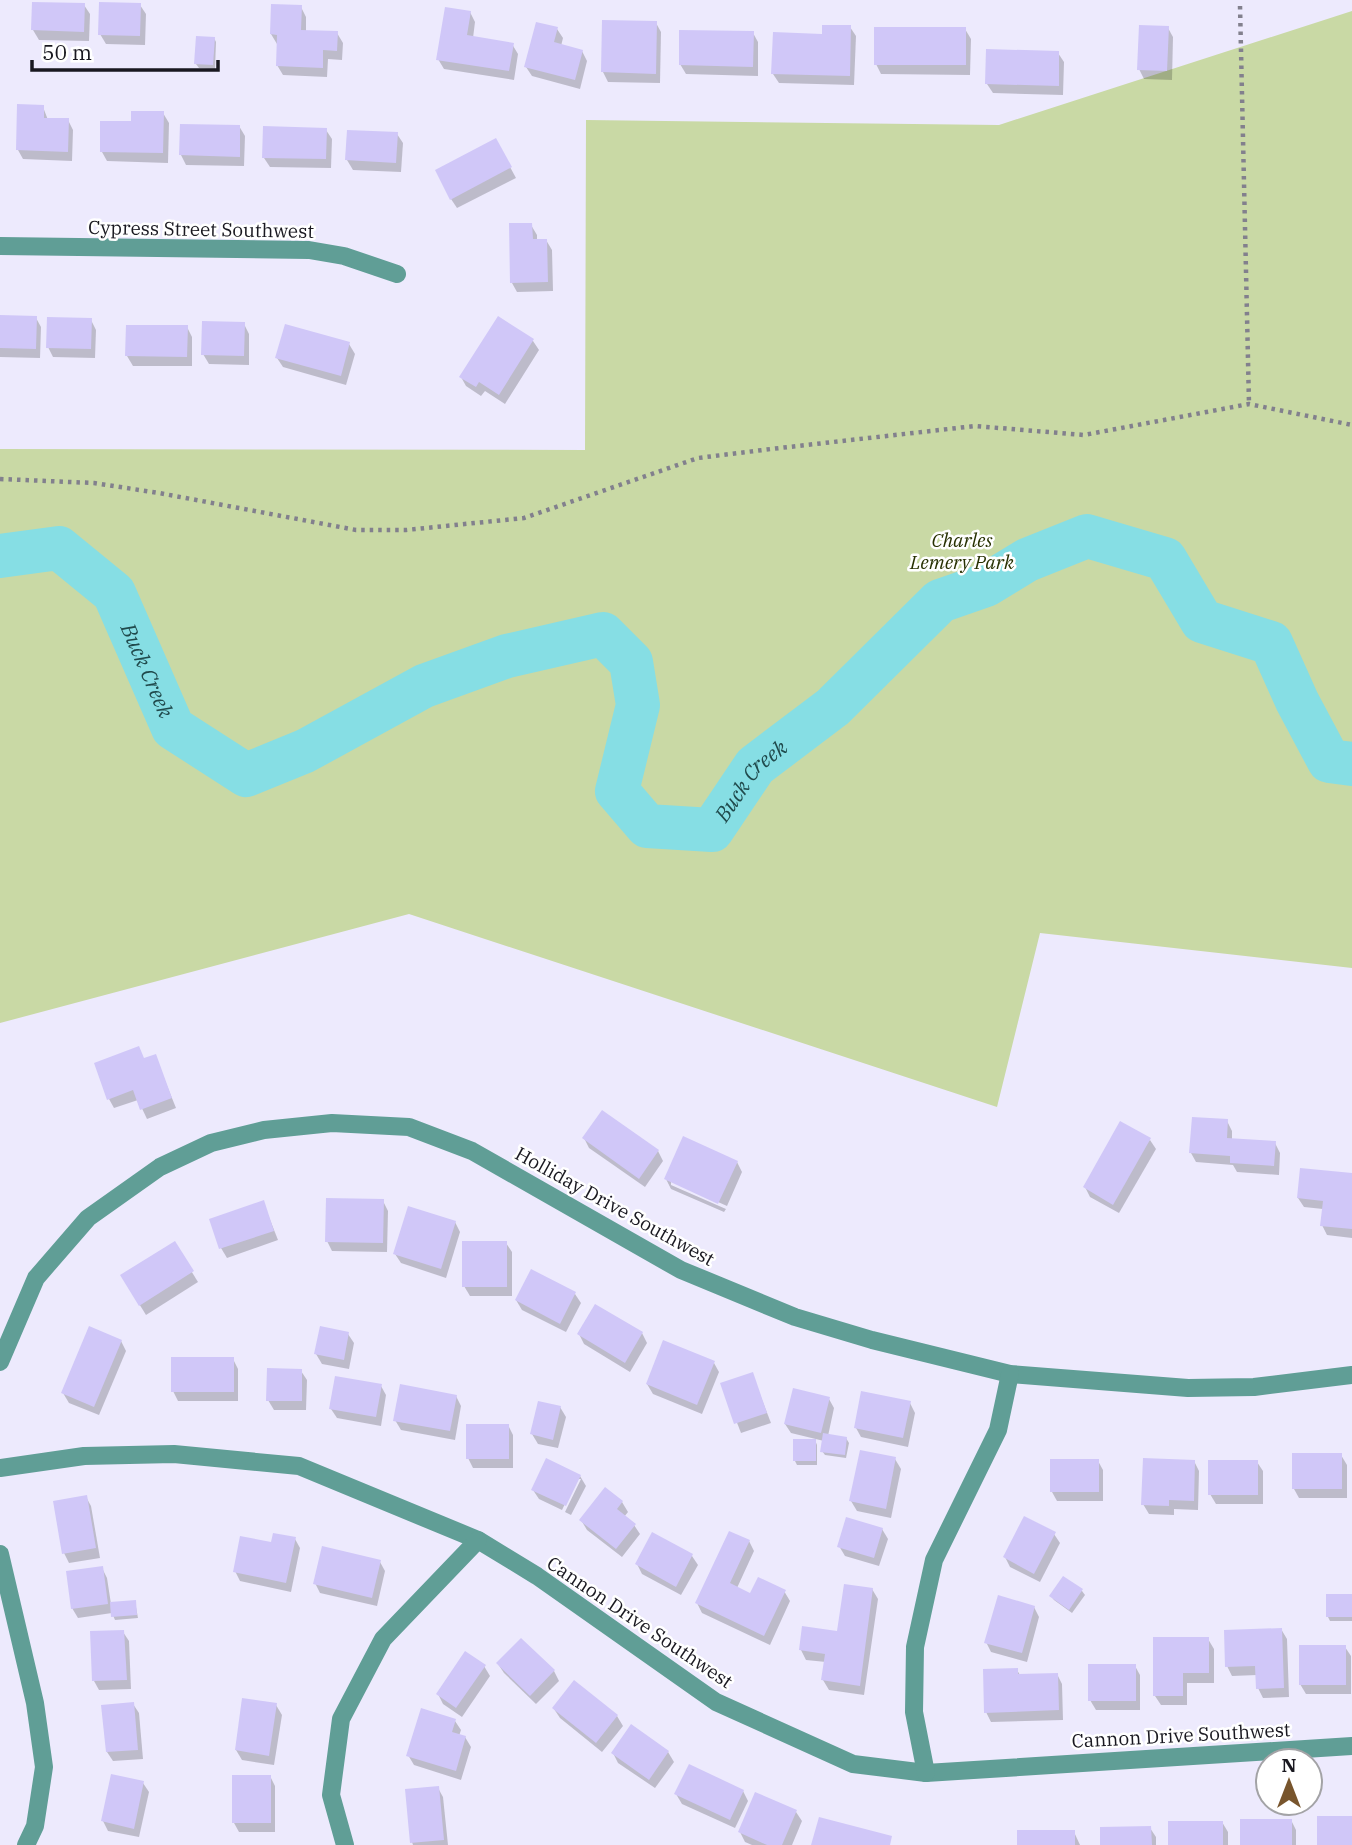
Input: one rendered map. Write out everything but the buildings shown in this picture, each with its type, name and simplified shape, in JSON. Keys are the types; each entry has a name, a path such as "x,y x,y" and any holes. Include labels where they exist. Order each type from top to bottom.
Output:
{"street":[{"name":"Cypress Street Southwest","path":"0,246 309,250 344,256 397,274"},
{"name":"Holliday Drive Southwest","path":"0,1362 36,1278 88,1218 160,1167 211,1143 264,1130 332,1123 409,1127 472,1151 681,1270 795,1317 872,1340 1010,1374 1188,1388 1254,1387 1352,1375"},
{"path":"926,1773 914,1713 915,1647 934,1560 998,1430 1010,1374"},
{"name":"Cannon Drive Southwest","path":"0,1468 84,1456 174,1454 299,1466 478,1540 537,1576 716,1702 853,1763 926,1773 1352,1746"},
{"path":"345,1845 331,1795 341,1720 383,1639 478,1540"},
{"path":"0,1554 35,1703 44,1767 35,1826 26,1845"}],"path":[{"path":"1240,6 1249,404"},
{"path":"0,479 94,483 356,530 406,530 524,518 698,458 975,426 1084,435 1249,404 1352,425"}],"green space":[{"name":"Charles Lemery Park","path":"1352,11 1352,968 1040,933 997,1107 409,914 0,1023 0,449 585,450 586,120 999,125"}],"waterway":[{"name":"Buck Creek","path":"0,556 59,548 114,593 173,728 246,775 305,751 424,686 507,656 603,634 631,662 638,705 617,791 647,826 712,830 755,766 833,707 940,601 986,585 1027,560 1087,536 1165,559 1202,621 1271,643 1297,701 1329,761 1352,764"}]}
